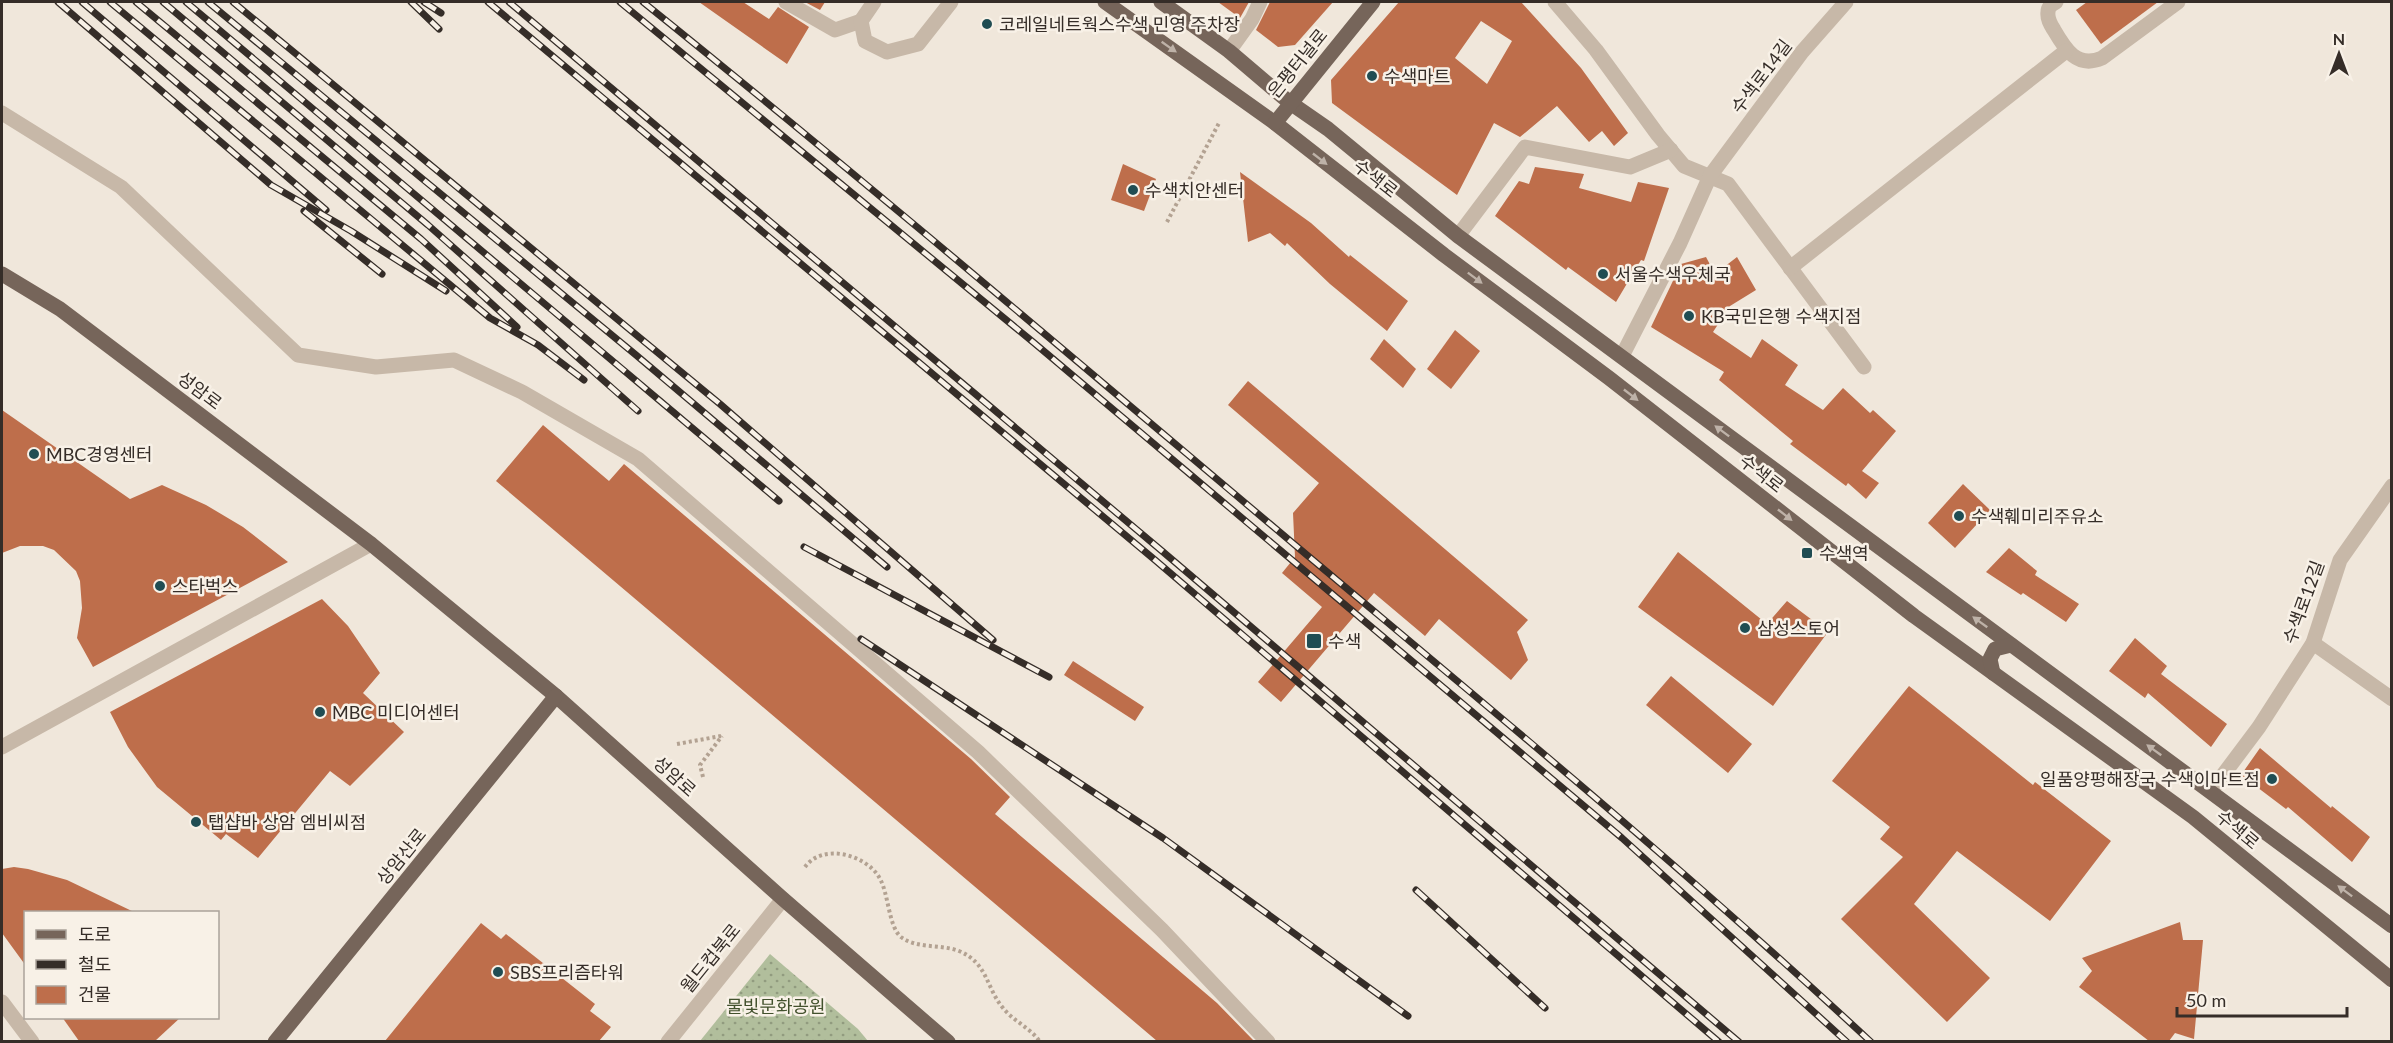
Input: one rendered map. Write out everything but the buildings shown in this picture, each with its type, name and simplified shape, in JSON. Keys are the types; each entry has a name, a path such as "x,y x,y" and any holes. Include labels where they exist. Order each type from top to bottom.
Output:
{"main road":[{"name":"수색로","path":"1105,2 1275,123 1444,255 1609,378 1914,616 2193,817 2391,980"},
{"name":"수색로","path":"1161,2 1229,51 1289,102 1328,129 1458,236 2389,921"},
{"name":"은평터널로","path":"1275,123 1289,102 1373,2"},
{"name":"성암로","path":"2,274 60,309 371,544 556,696 783,899 948,1041"},
{"path":"1993,673 1990,659 1995,649 2011,645"},
{"name":"상암산로","path":"275,1041 556,696"}],"street":[{"path":"786,2 835,30 861,21 874,2"},
{"path":"861,21 865,41 887,52 918,44 951,2"},
{"path":"1229,51 1252,19 1260,2"},
{"path":"1555,2 1596,50 1684,166 1728,184 1864,367"},
{"name":"수색로14길","path":"1622,356 1680,243 1710,176 1802,52 1846,2"},
{"path":"2056,2 2050,5 2049,21 2066,51 2081,59 2093,61 2102,58 2178,2"},
{"path":"1790,268 2066,51"},
{"path":"2,113 121,187 298,356 376,367 454,360 522,392 638,459 978,752 1162,930 1268,1041"},
{"path":"1458,236 1525,147 1630,167 1671,150"},
{"name":"수색로12길","path":"2211,791 2259,727 2313,643 2340,560 2391,486"},
{"path":"2,747 371,544"},
{"path":"2313,643 2391,699"},
{"name":"월드컵북로","path":"668,1041 783,899"},
{"path":"2,1002 32,1041"}],"path":[{"path":"1167,222 1219,123"},
{"path":"677,744 722,736 700,765 703,777"},
{"path":"805,867 811,858 836,853 865,864 878,874 885,889 895,929 899,935 912,942 957,951 968,956 989,980 1003,1008 1040,1041"}],"green space":[{"name":"물빛문화공원","path":"770,954 858,1029 868,1041 700,1041"}],"railway":[{"path":"58,2 271,185 351,231 446,291"},
{"path":"82,2 326,210"},
{"path":"110,2 490,318 538,345 584,380"},
{"path":"136,2 421,239 517,327"},
{"path":"163,2 428,225 638,411"},
{"path":"186,2 779,501"},
{"path":"208,2 636,355 887,567"},
{"path":"233,2 720,404 993,640"},
{"path":"411,2 439,29"},
{"path":"424,2 441,13"},
{"path":"488,2 1155,560 1719,1042"},
{"path":"509,2 1162,551 1739,1042"},
{"path":"620,2 1033,342 1622,838 1847,1042"},
{"path":"643,2 889,204 1513,728 1730,914 1871,1042"},
{"path":"304,211 382,274"},
{"path":"804,547 1049,677"},
{"path":"861,639 1163,838 1408,1016"},
{"path":"1416,890 1545,1008"}],"place":[{"name":"코레일네트웍스수색 민영 주차장","path":"987,24"},
{"name":"수색마트","path":"1372,76"},
{"name":"수색치안센터","path":"1133,190"},
{"name":"서울수색우체국","path":"1603,274"},
{"name":"KB국민은행 수색지점","path":"1689,316"},
{"name":"MBC경영센터","path":"34,454"},
{"name":"수색훼미리주유소","path":"1959,516"},
{"name":"수색역","path":"1807,553"},
{"name":"스타벅스","path":"160,586"},
{"name":"삼성스토어","path":"1745,628"},
{"name":"수색","path":"1314,641"},
{"name":"MBC 미디어센터","path":"320,712"},
{"name":"일품양평해장국 수색이마트점","path":"2272,779"},
{"name":"탭샵바 상암 엠비씨점","path":"196,822"},
{"name":"SBS프리즘타워","path":"498,972"}]}
